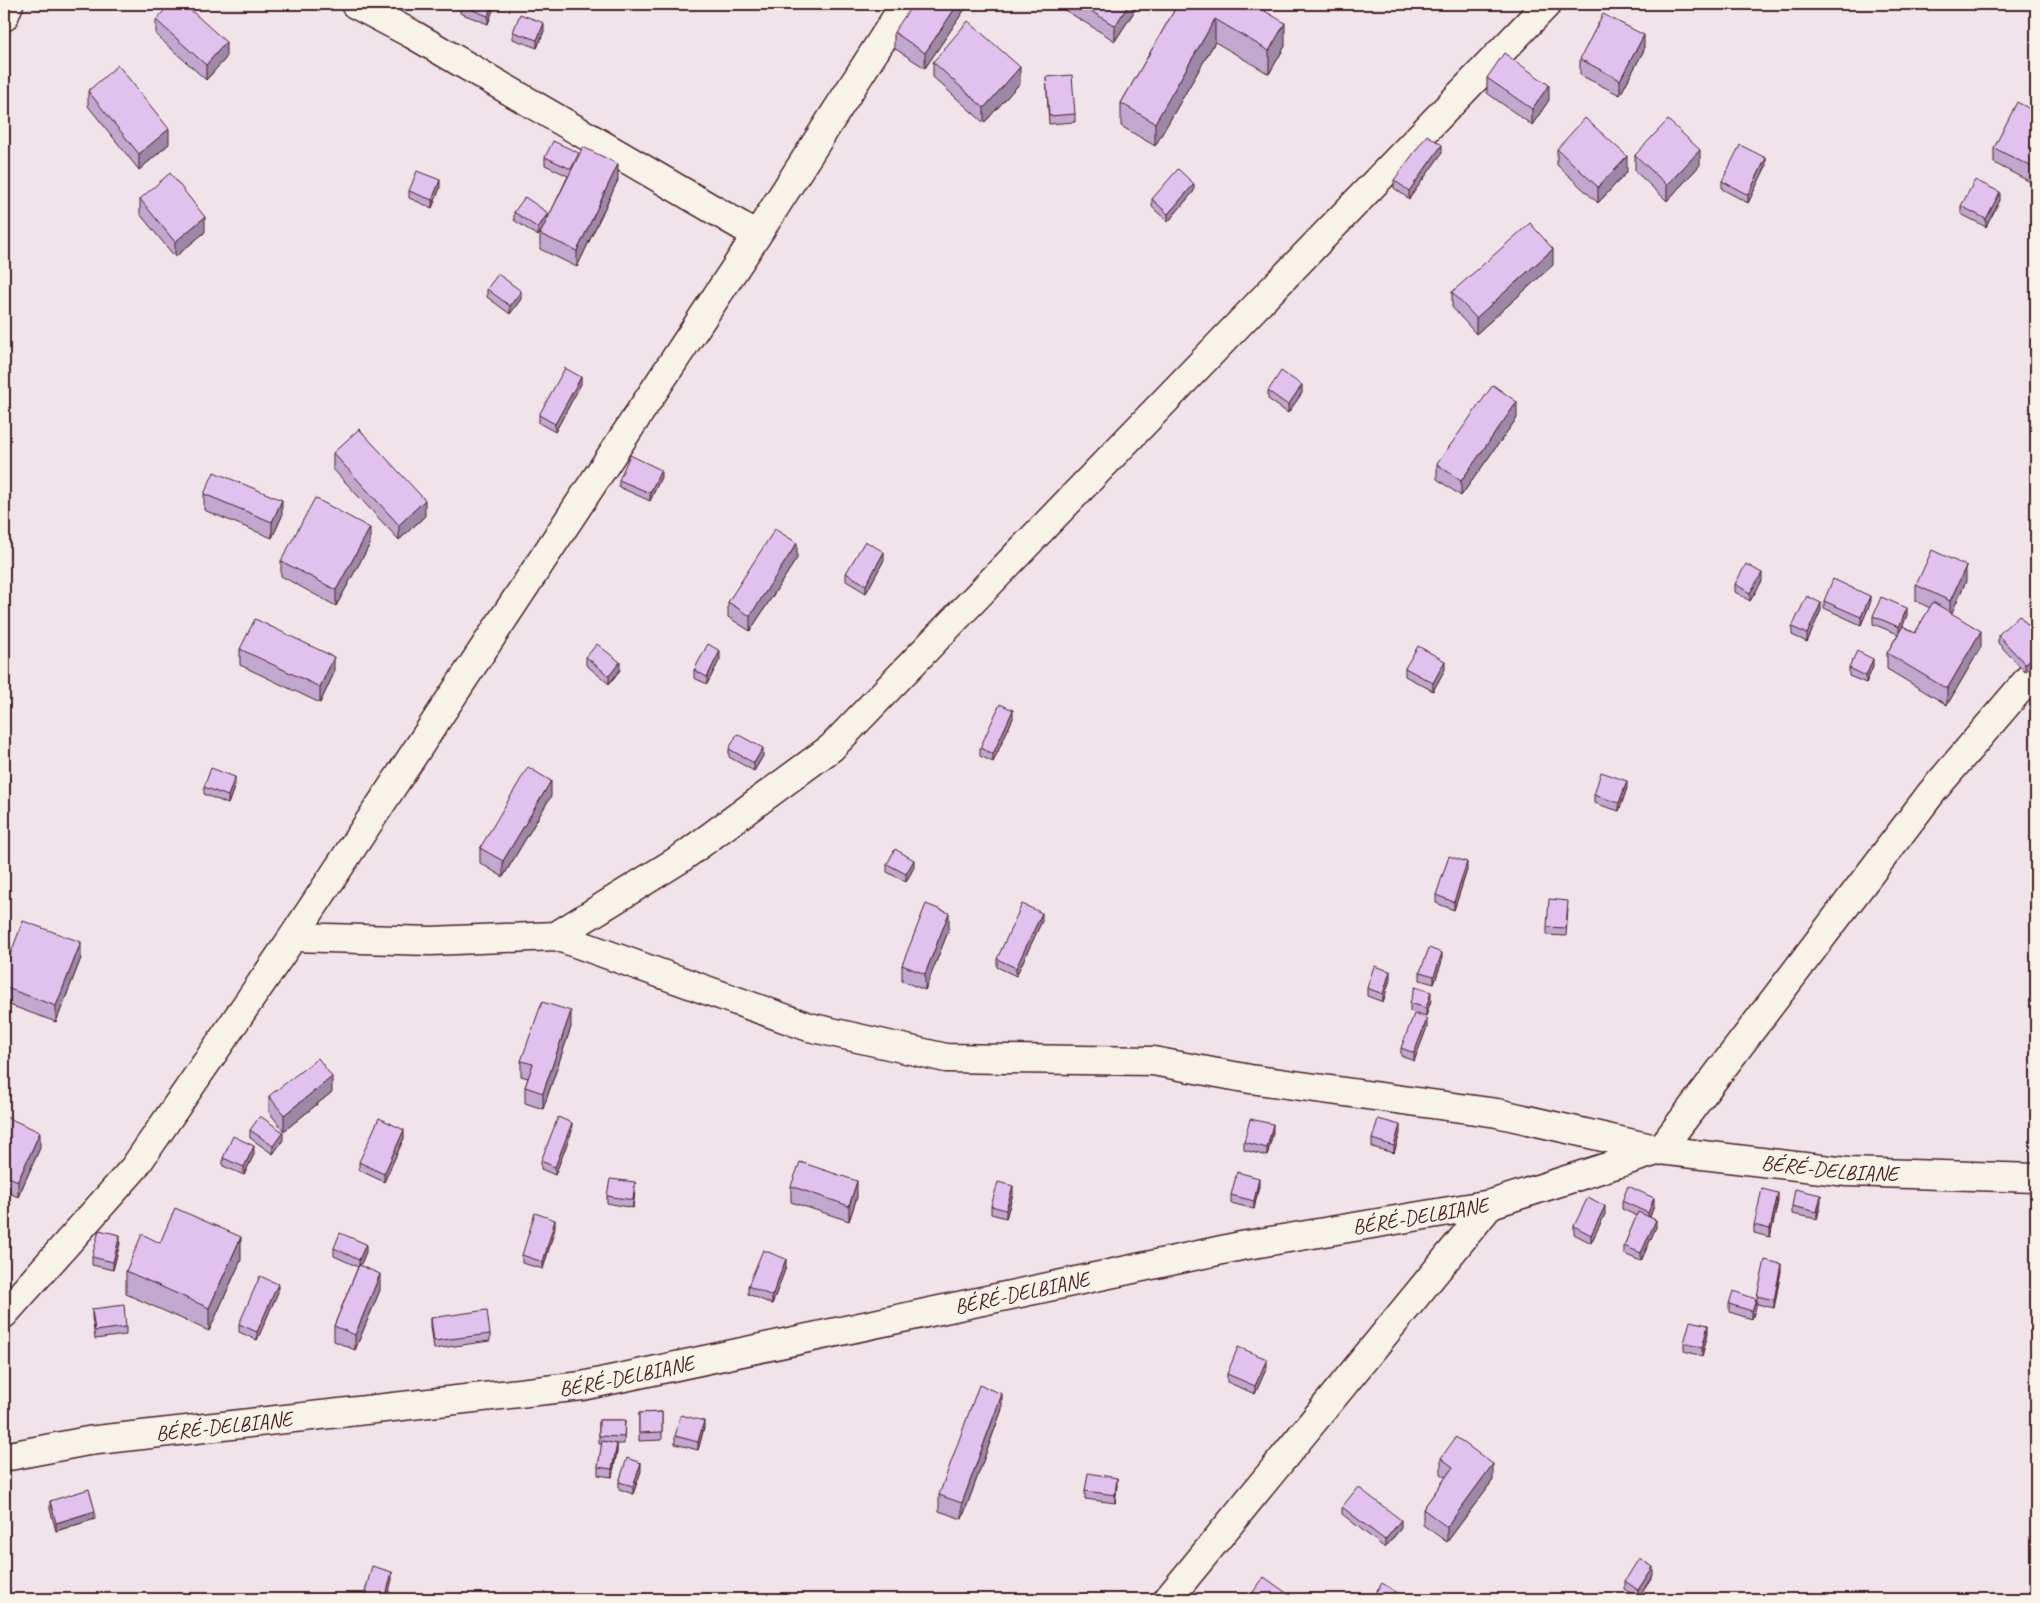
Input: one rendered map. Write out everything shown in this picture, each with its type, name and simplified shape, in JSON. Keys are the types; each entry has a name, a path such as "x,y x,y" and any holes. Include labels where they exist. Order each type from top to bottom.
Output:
{"street":[{"path":"4,17 9,4"},
{"path":"354,4 412,34 757,235"},
{"path":"4,1314 134,1168 293,937 757,235 905,4"},
{"path":"556,936 680,859 831,748 1547,4"},
{"path":"293,937 431,941 556,936 809,1027 946,1058 1153,1062 1250,1079 1497,1113 1660,1150 1932,792 2036,670"},
{"name":"BÉRÉ-DELBIANE","path":"4,1457 88,1441 582,1386 1241,1246 1491,1204 1660,1150 1847,1172 2036,1178"},
{"path":"1168,1599 1491,1204"}],"building":[{"path":"170,4 184,4 226,42 206,65 156,20"},
{"path":"461,4 492,4 488,16"},
{"path":"913,4 958,4 925,53 894,32"},
{"path":"1080,4 1129,4 1115,26"},
{"path":"1178,4 1253,4 1285,23 1269,51 1215,19 1155,123 1121,103"},
{"path":"520,14 544,23 537,40 513,32"},
{"path":"1603,14 1644,35 1620,80 1580,59"},
{"path":"968,21 1020,67 984,108 933,62"},
{"path":"1504,53 1549,85 1532,109 1487,78"},
{"path":"118,65 169,129 139,154 88,91"},
{"path":"1072,75 1075,114 1049,116 1046,77"},
{"path":"2017,102 2036,112 2036,169 1994,148"},
{"path":"1585,118 1627,156 1598,187 1557,149"},
{"path":"1668,120 1700,150 1667,185 1635,155"},
{"path":"1427,135 1442,145 1409,191 1394,180"},
{"path":"553,141 579,153 571,169 545,157"},
{"path":"1740,145 1766,158 1748,195 1722,181"},
{"path":"583,147 618,164 577,251 540,234"},
{"path":"1178,169 1194,184 1168,214 1152,199"},
{"path":"417,171 440,180 432,200 409,191"},
{"path":"170,173 205,217 175,242 140,199"},
{"path":"1975,180 2000,192 1986,219 1961,206"},
{"path":"525,197 548,213 538,228 514,212"},
{"path":"1530,223 1553,249 1476,318 1452,292"},
{"path":"498,274 521,291 510,306 487,289"},
{"path":"565,368 581,377 555,424 539,415"},
{"path":"1281,371 1302,385 1288,405 1268,391"},
{"path":"1493,385 1517,402 1461,481 1437,464"},
{"path":"359,429 425,500 399,525 333,453"},
{"path":"630,455 661,470 650,493 619,480"},
{"path":"214,472 282,500 272,522 204,494"},
{"path":"315,498 370,528 336,590 281,561"},
{"path":"775,529 797,543 750,616 728,602"},
{"path":"865,541 884,552 866,585 846,573"},
{"path":"1932,550 1966,566 1950,601 1916,585"},
{"path":"1746,564 1762,573 1750,593 1735,584"},
{"path":"1833,579 1870,596 1861,617 1824,601"},
{"path":"1807,596 1821,603 1807,634 1792,627"},
{"path":"1881,597 1907,608 1899,627 1873,616"},
{"path":"1933,602 1981,631 1947,689 1887,653 1903,626 1915,633"},
{"path":"2019,615 2036,634 2036,654 2025,664 1998,635"},
{"path":"255,619 334,657 320,687 240,649"},
{"path":"597,644 620,662 609,676 586,657"},
{"path":"708,644 720,651 707,677 694,670"},
{"path":"1418,646 1445,661 1433,683 1405,668"},
{"path":"1857,651 1873,659 1866,676 1849,668"},
{"path":"1000,704 1013,710 993,754 980,748"},
{"path":"737,734 763,748 754,763 729,749"},
{"path":"528,767 551,781 503,861 480,848"},
{"path":"211,768 235,777 228,796 204,787"},
{"path":"1601,772 1627,781 1619,803 1594,795"},
{"path":"4,776 9,777 4,799"},
{"path":"895,849 914,860 906,874 887,864"},
{"path":"1449,856 1467,862 1454,902 1436,895"},
{"path":"1549,899 1568,901 1566,928 1547,927"},
{"path":"926,904 949,913 925,974 902,965"},
{"path":"1022,904 1042,913 1016,968 997,959"},
{"path":"23,921 81,942 56,1006 4,987 4,971"},
{"path":"1429,948 1442,953 1434,976 1420,972"},
{"path":"1374,966 1390,971 1383,994 1367,988"},
{"path":"1415,987 1431,992 1426,1008 1410,1003"},
{"path":"542,1002 571,1011 543,1093 525,1087 533,1064 521,1061"},
{"path":"1414,1014 1427,1019 1414,1053 1401,1048"},
{"path":"318,1058 332,1077 284,1115 269,1096"},
{"path":"4,1116 40,1132 18,1181 4,1175"},
{"path":"260,1116 283,1132 273,1146 250,1130"},
{"path":"558,1117 572,1123 555,1167 541,1161"},
{"path":"379,1118 404,1130 384,1174 359,1162"},
{"path":"1250,1119 1273,1124 1267,1148 1244,1142"},
{"path":"1378,1119 1400,1125 1394,1146 1372,1139"},
{"path":"233,1136 254,1146 244,1167 223,1158"},
{"path":"800,1162 857,1181 849,1206 791,1186"},
{"path":"1237,1172 1259,1178 1254,1201 1231,1195"},
{"path":"610,1179 635,1182 633,1200 607,1196"},
{"path":"998,1182 1013,1186 1006,1210 991,1206"},
{"path":"1628,1186 1654,1198 1648,1213 1622,1201"},
{"path":"1762,1189 1778,1193 1770,1229 1754,1225"},
{"path":"1795,1189 1821,1195 1817,1212 1792,1206"},
{"path":"1588,1197 1605,1206 1591,1235 1574,1226"},
{"path":"175,1208 241,1237 209,1308 126,1271 142,1234 160,1243"},
{"path":"1638,1212 1656,1220 1641,1253 1624,1246"},
{"path":"535,1213 555,1220 543,1262 522,1255"},
{"path":"99,1230 120,1235 113,1262 92,1257"},
{"path":"340,1233 366,1244 359,1260 334,1248"},
{"path":"763,1250 786,1259 772,1296 748,1286"},
{"path":"1765,1260 1781,1264 1774,1300 1757,1296"},
{"path":"359,1265 380,1274 355,1335 334,1326"},
{"path":"260,1276 278,1284 257,1332 239,1324"},
{"path":"1733,1291 1756,1299 1752,1311 1729,1304"},
{"path":"124,1305 126,1327 95,1331 92,1309"},
{"path":"487,1310 490,1334 434,1341 431,1318"},
{"path":"1690,1321 1708,1325 1702,1348 1684,1343"},
{"path":"1238,1347 1267,1359 1255,1386 1227,1374"},
{"path":"979,1385 1002,1394 962,1503 939,1495"},
{"path":"662,1412 662,1432 639,1433 639,1413"},
{"path":"681,1415 704,1421 698,1442 675,1436"},
{"path":"599,1420 625,1420 624,1437 599,1436"},
{"path":"1456,1437 1493,1464 1447,1527 1423,1509 1453,1467 1441,1458"},
{"path":"602,1441 617,1444 612,1469 598,1467"},
{"path":"627,1458 641,1463 633,1486 619,1482"},
{"path":"1088,1473 1117,1478 1115,1495 1085,1491"},
{"path":"1358,1487 1401,1520 1385,1540 1342,1507"},
{"path":"89,1489 95,1511 56,1523 50,1501"},
{"path":"1639,1558 1653,1567 1638,1590 1625,1581"},
{"path":"372,1566 392,1572 385,1599 363,1599"},
{"path":"1264,1577 1295,1599 1263,1599 1253,1592"},
{"path":"1382,1583 1401,1595 1398,1599 1371,1599"},
{"path":"1405,1594 1411,1599 1401,1599"}]}
